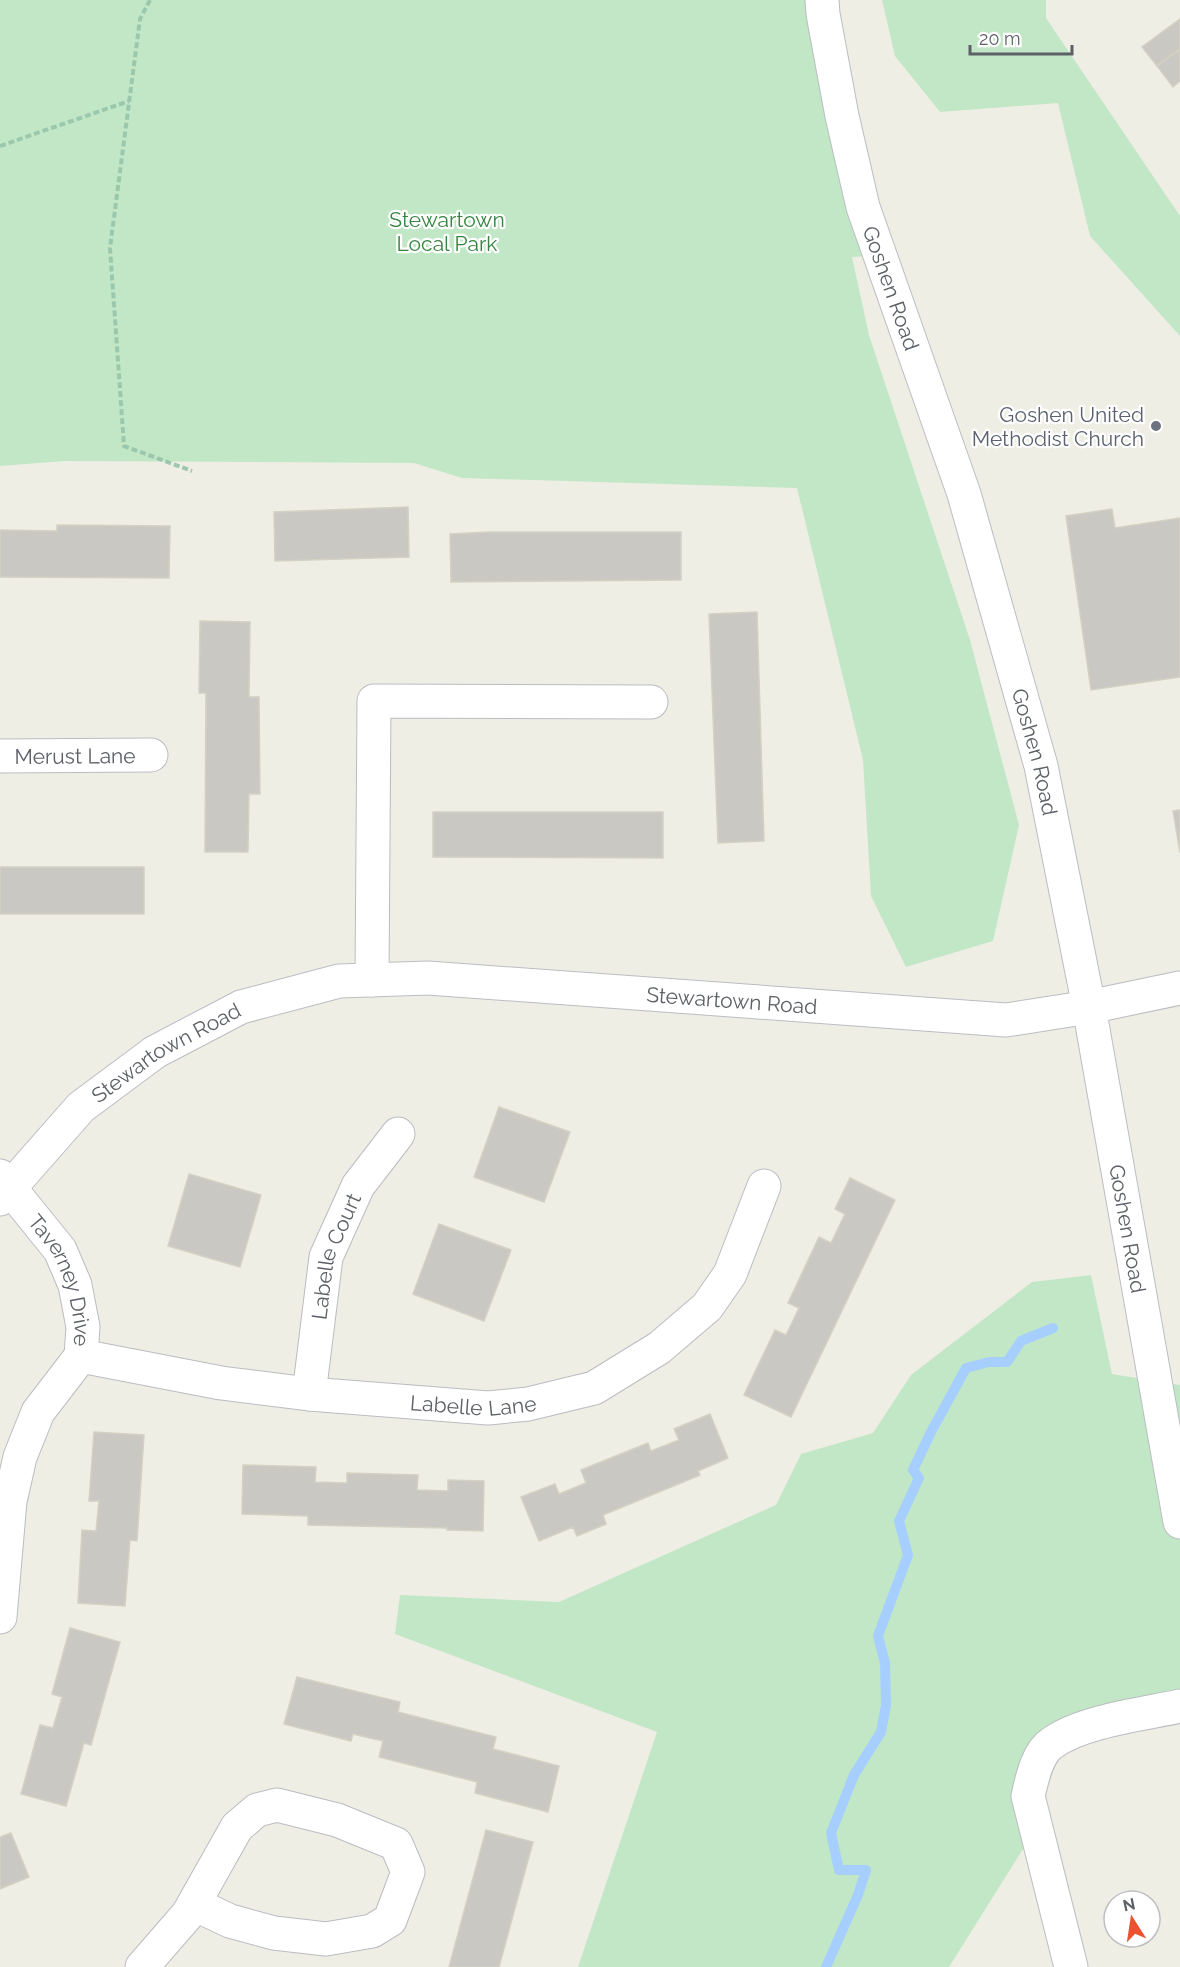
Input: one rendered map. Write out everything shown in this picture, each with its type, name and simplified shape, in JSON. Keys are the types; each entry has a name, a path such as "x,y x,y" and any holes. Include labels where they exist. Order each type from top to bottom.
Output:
{"street":[{"name":"Goshen Road","path":"822,0 842,116 863,207 964,494 1041,766 1089,1007 1180,1522"},
{"path":"372,980 374,701 651,702"},
{"name":"Merust Lane","path":"0,756 151,755"},
{"name":"Stewartown Road","path":"3,1188 81,1107 155,1052 241,1007 339,981 428,978 1006,1020 1089,1007 1180,988"},
{"name":"Labelle Court","path":"309,1394 326,1257 358,1186 398,1134"},
{"name":"Labelle Lane","path":"81,1356 221,1383 309,1394 488,1408 528,1404 594,1388 659,1348 707,1307 730,1274 764,1186"},
{"name":"Taverney Drive","path":"0,1617 10,1501 20,1457 38,1412 81,1356 83,1327 75,1285 60,1250 3,1188"},
{"path":"1071,1967 1028,1796 1034,1768 1051,1743 1090,1725 1180,1706"},
{"path":"142,1967 188,1914 237,1827 257,1810 278,1805 337,1820 396,1844 408,1872 390,1920 372,1931 326,1940 274,1933 230,1921 194,1904"}],"path":[{"path":"150,0 140,19 110,248 124,446 192,471"},
{"path":"0,146 129,101"}],"green space":[{"name":"Stewartown Local Park","path":"0,0 819,0 871,256 852,257 869,335 970,640 1019,825 993,941 906,967 871,896 863,760 797,488 462,478 414,463 65,461 0,466"},
{"path":"882,0 1046,0 1046,18 1180,216 1180,336 1090,236 1058,103 940,112 895,56"},
{"path":"1091,1275 1112,1374 1180,1385 1180,1707 1051,1743 1035,1830 949,1967 578,1967 657,1732 395,1634 400,1595 559,1602 776,1505 801,1454 873,1433 911,1375 1032,1282"}],"building":[{"path":"1180,19 1180,49 1157,66 1142,47"},
{"path":"1180,49 1180,81 1173,87 1157,66"},
{"path":"408,507 409,557 275,561 274,512"},
{"name":"Goshen United Methodist Church","path":"1112,509 1115,528 1180,518 1180,677 1091,690 1066,516"},
{"path":"57,525 170,526 169,578 0,577 0,530 57,531"},
{"path":"681,532 681,580 451,582 450,534"},
{"path":"757,612 764,841 718,843 709,614"},
{"path":"200,621 250,622 249,697 259,697 260,794 249,794 248,852 205,852 206,693 199,693"},
{"path":"1180,810 1180,853 1173,811"},
{"path":"433,812 663,812 663,858 433,857"},
{"path":"0,867 144,867 144,914 0,914"},
{"path":"499,1107 570,1132 544,1202 474,1177"},
{"path":"189,1174 261,1195 240,1267 168,1246"},
{"path":"850,1178 895,1200 791,1417 744,1395 775,1330 786,1335 799,1308 788,1303 819,1237 831,1243 845,1214 835,1209"},
{"path":"439,1224 511,1250 484,1321 413,1294"},
{"path":"710,1414 728,1458 698,1471 700,1475 603,1515 606,1524 577,1536 573,1527 539,1541 521,1497 555,1484 559,1494 586,1483 581,1470 648,1443 651,1451 679,1440 674,1429"},
{"path":"94,1432 144,1435 137,1541 130,1540 125,1606 78,1603 82,1530 96,1531 99,1501 89,1501"},
{"path":"243,1465 316,1467 315,1482 347,1483 347,1473 418,1475 417,1490 448,1491 448,1480 484,1481 483,1531 308,1525 308,1516 242,1514"},
{"path":"70,1628 120,1642 91,1745 84,1743 66,1806 21,1794 40,1725 53,1728 62,1697 52,1694"},
{"path":"297,1677 400,1702 398,1712 496,1737 493,1749 559,1766 548,1812 475,1793 477,1782 379,1757 383,1741 353,1734 351,1741 284,1724"},
{"path":"486,1830 533,1842 499,1967 449,1967"},
{"path":"11,1833 29,1877 0,1889 0,1837"}],"waterway":[{"path":"826,1967 858,1895 866,1870 839,1870 831,1833 854,1775 881,1732 886,1705 885,1663 878,1636 908,1555 899,1521 919,1478 913,1470 966,1368 989,1362 1007,1362 1021,1341 1053,1328"}],"place":[{"name":"Goshen United Methodist Church","path":"1156,426"}]}
